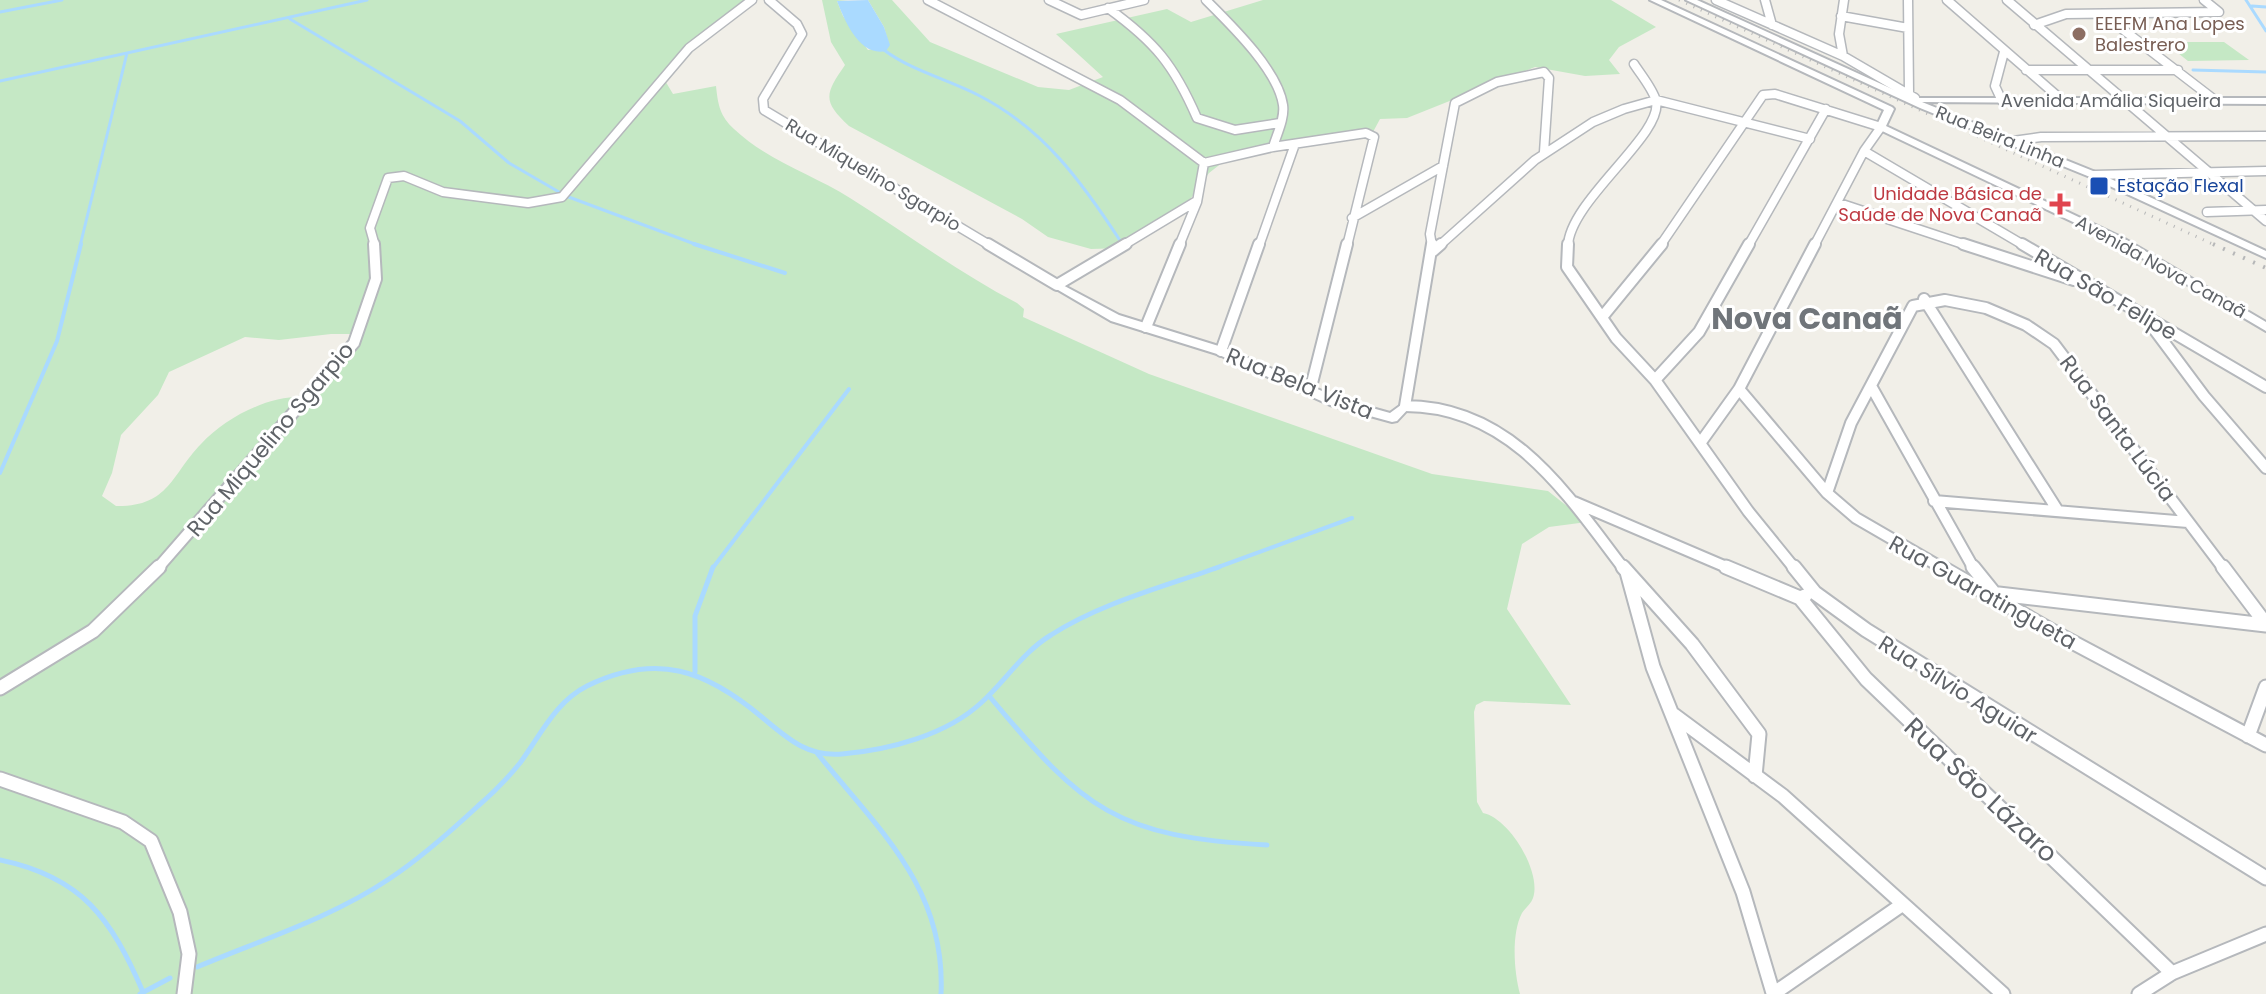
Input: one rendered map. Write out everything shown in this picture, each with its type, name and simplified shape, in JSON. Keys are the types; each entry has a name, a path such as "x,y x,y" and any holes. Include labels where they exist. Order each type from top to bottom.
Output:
{"street":[{"name":"Rua Miquelino Sgarpio","path":"0,688 93,631 176,550 354,343 376,279 376,249 370,228 388,178 404,176 443,192 528,203 562,197 689,48 752,0"},
{"name":"Rua Miquelino Sgarpio","path":"769,0 797,24 802,34 763,99 764,110 1057,285"},
{"path":"928,0 1120,100 1204,163 1273,147 1361,133 1372,135 1375,140 1352,218 1310,391"},
{"path":"1049,0 1081,15 1143,0"},
{"path":"1206,0 1278,89 1283,106 1273,147"},
{"path":"1654,0 1889,109 1739,389 1701,442"},
{"name":"Rua Beira Linha","path":"1690,0 2094,175 2266,255"},
{"path":"1765,0 1773,26"},
{"path":"1843,56 1841,16 1844,0"},
{"path":"1908,0 1911,97"},
{"path":"1947,0 2063,101"},
{"path":"2007,0 2266,221"},
{"path":"2034,25 2063,14 2209,14 2217,10 2204,0"},
{"path":"1705,7 1720,3 1843,56 1911,97"},
{"path":"1720,3 1744,24"},
{"path":"1108,8 1140,31 1177,73 1197,118 1235,130 1280,123"},
{"path":"2104,15 2216,101"},
{"path":"1841,16 1908,28"},
{"path":"2002,101 1995,86 2004,52"},
{"path":"1634,64 1656,100"},
{"path":"2026,70 2178,70"},
{"path":"1405,406 1433,251 1430,234 1455,103 1469,93 1528,72 1540,71 1549,78 1544,152"},
{"path":"1603,316 1644,272 1763,95 1775,94 1881,127"},
{"name":"Avenida Amália Siqueira","path":"1911,97 2002,101 2266,101"},
{"path":"1433,251 1517,170 1544,152 1633,105 1656,100 1810,139"},
{"name":"Rua Sílvio Aguiar","path":"1656,100 1656,111 1645,131 1577,216 1568,239 1567,267 1616,338 1655,380 1701,442 1748,511 1815,593 1918,665 2266,878"},
{"path":"1655,380 1699,332 1826,109"},
{"name":"Avenida Nova Canaã","path":"1881,127 2119,240 2266,327"},
{"path":"2013,141 2266,136"},
{"path":"1221,351 1295,144"},
{"name":"Rua São Felipe","path":"1864,151 2266,387"},
{"path":"1146,327 1153,300 1195,202 1204,163"},
{"path":"1352,218 1443,166"},
{"path":"2094,175 2266,171"},
{"path":"1057,285 1195,202"},
{"path":"1839,203 2015,264 2088,284"},
{"path":"2207,212 2266,210"},
{"name":"Rua Bela Vista","path":"1057,285 1115,318 1221,351 1310,391 1389,418 1398,416 1405,406 1466,415 1498,429 1573,502 1627,572 1692,644 1759,734 1755,776"},
{"path":"1827,493 1831,472 1871,386 1910,310 1924,299 2058,511"},
{"name":"Rua Santa Lúcia","path":"1924,299 1971,304 2029,326 2048,338 2266,624"},
{"path":"2145,318 2204,396 2266,468"},
{"path":"1871,386 1934,501 1990,593 2266,624"},
{"name":"Rua Guaratingueta","path":"1739,389 1827,493 1856,518 1896,544 2266,745"},
{"path":"1934,501 2188,522"},
{"path":"1573,502 1800,598 1815,593"},
{"path":"1627,572 1653,667 1743,892 1773,994 1903,904"},
{"name":"Rua São Lázaro","path":"1800,598 1823,632 1872,690 1989,794 2172,973"},
{"path":"2248,736 2266,687"},
{"path":"1674,715 1755,776 2003,994"},
{"path":"0,779 123,822 151,841 180,912 189,954 184,994"},
{"path":"2139,994 2172,973 2266,934"}],"green space":[{"path":"0,0 747,0 665,72 664,79 673,94 716,86 723,115 747,140 776,159 836,189 953,266 1017,303 1024,309 1023,317 1149,374 1432,474 1548,491 1587,522 1549,527 1522,544 1507,609 1571,705 1484,701 1476,705 1474,712 1477,802 1483,813 1493,817 1513,835 1533,874 1533,898 1522,913 1515,942 1520,994 0,994","holes":["354,334 318,376 306,397 263,404 235,417 201,444 158,495 134,505 116,506 102,496 112,473 121,435 158,395 169,372 245,337 279,340"]},
{"path":"822,0 848,0 837,1 843,16 868,50 889,45 884,27 868,0 892,0 930,42 1038,87 1069,90 1103,77 1056,34 1167,9 1191,22 1263,0 1611,0 1656,27 1619,47 1609,60 1620,74 1585,76 1535,67 1407,118 1380,119 1373,132 1223,162 1209,173 1178,216 1123,248 1091,249 1048,237 1022,219 849,126 834,110 829,97 833,83 845,65 831,42"},
{"path":"2164,42 2224,42 2249,60 2188,61"}],"water":[{"path":"868,0 884,27 890,45 886,51 868,49 861,43 849,28 837,1"}],"waterway":[{"path":"0,12 62,0"},
{"path":"0,81 367,0"},
{"path":"2246,0 2266,31"},
{"path":"2252,6 2266,7"},
{"path":"290,19 460,121 509,163 559,192"},
{"path":"884,50 906,64 978,95 1022,123 1076,178 1121,242"},
{"path":"80,246 127,53"},
{"path":"2193,70 2266,72"},
{"path":"566,196 698,245"},
{"path":"0,473 57,341 81,244"},
{"path":"694,244 698,245"},
{"path":"698,245 785,273"},
{"path":"713,568 849,389"},
{"path":"1213,569 1352,518"},
{"path":"197,967 320,917 401,871 500,786 566,701 587,686 612,676 636,670 680,671 721,688 790,739 819,753 842,754 879,749 935,732 968,714 1032,650 1070,624 1133,596 1219,567"},
{"path":"695,672 695,616 713,568"},
{"path":"990,697 1052,767 1079,791 1108,810 1138,824 1174,834 1267,845"},
{"path":"817,753 885,835 920,891 940,956 941,994"},
{"path":"0,860 52,877 90,905 119,943 143,992"},
{"path":"140,994 170,978"}],"railway":[{"path":"1679,0 2217,246"},
{"path":"2213,244 2266,268"}],"place":[{"name":"EEEFM Ana Lopes Balestrero","path":"2079,34"},
{"name":"Estação Flexal","path":"2099,186"},
{"name":"Unidade Básica de Saúde de Nova Canaã","path":"2060,204"}],"district":[{"name":"Nova Canaã","path":"1807,319"}]}
